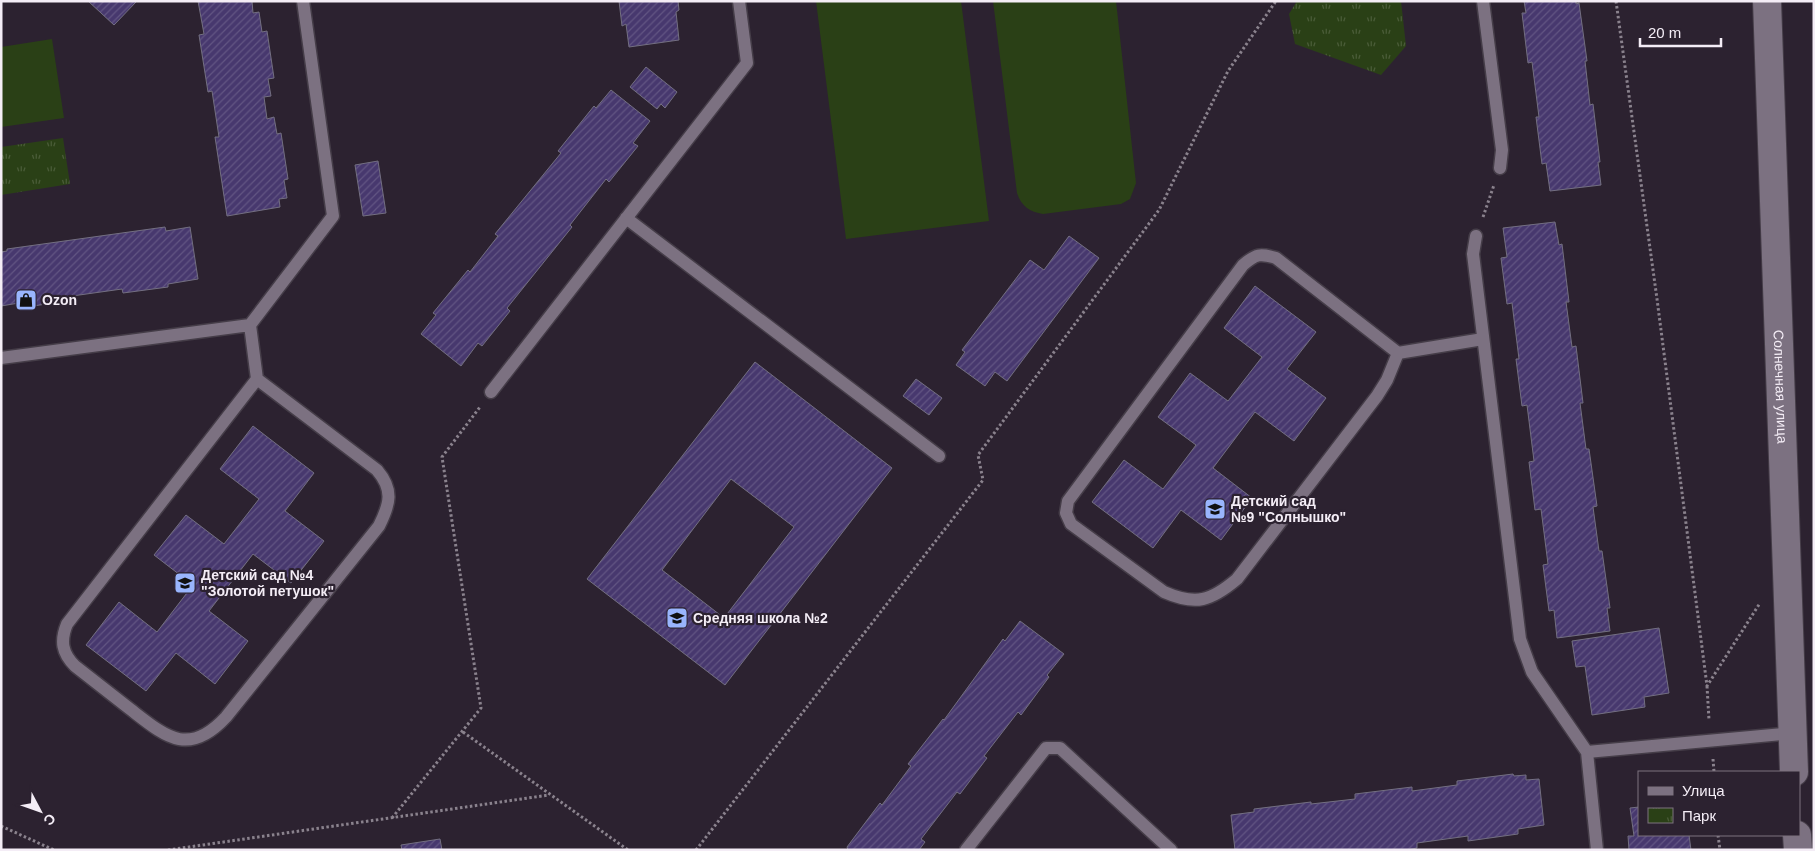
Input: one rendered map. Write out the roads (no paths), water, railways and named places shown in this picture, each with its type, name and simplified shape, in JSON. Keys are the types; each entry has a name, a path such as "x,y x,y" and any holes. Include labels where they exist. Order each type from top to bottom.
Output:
{"street":[{"name":"Солнечная улица","path":"1767,1 1794,771"},
{"path":"1797,836 1798,850"}],"lane":[{"path":"257,379 377,470 389,488 389,504 379,526 221,722 205,735 195,738 176,739 159,731 75,666 68,659 64,651 64,632 67,624 257,379 250,325 333,216 303,1"},
{"path":"491,392 747,62 739,1"},
{"path":"1483,1 1502,150 1500,168"},
{"path":"626,218 939,456"},
{"path":"1476,236 1472,254 1520,639 1532,672 1587,752 1596,850"},
{"path":"1398,353 1387,380 1376,396 1237,579 1224,590 1194,601 1181,599 1164,592 1071,524 1066,512 1068,501 1244,265 1253,256 1264,254 1276,258 1398,353 1483,339"},
{"path":"1,358 250,325"},
{"path":"1587,752 1793,733"},
{"path":"966,850 1046,748 1060,748 1171,850"}],"place":[{"name":"Ozon","path":"26,300"},
{"name":"Детский сад №9 \"Солнышко\"","path":"1215,509"},
{"name":"Детский сад №4 \"Золотой петушок\"","path":"185,583"},
{"name":"Средняя школа №2","path":"677,618"}]}
